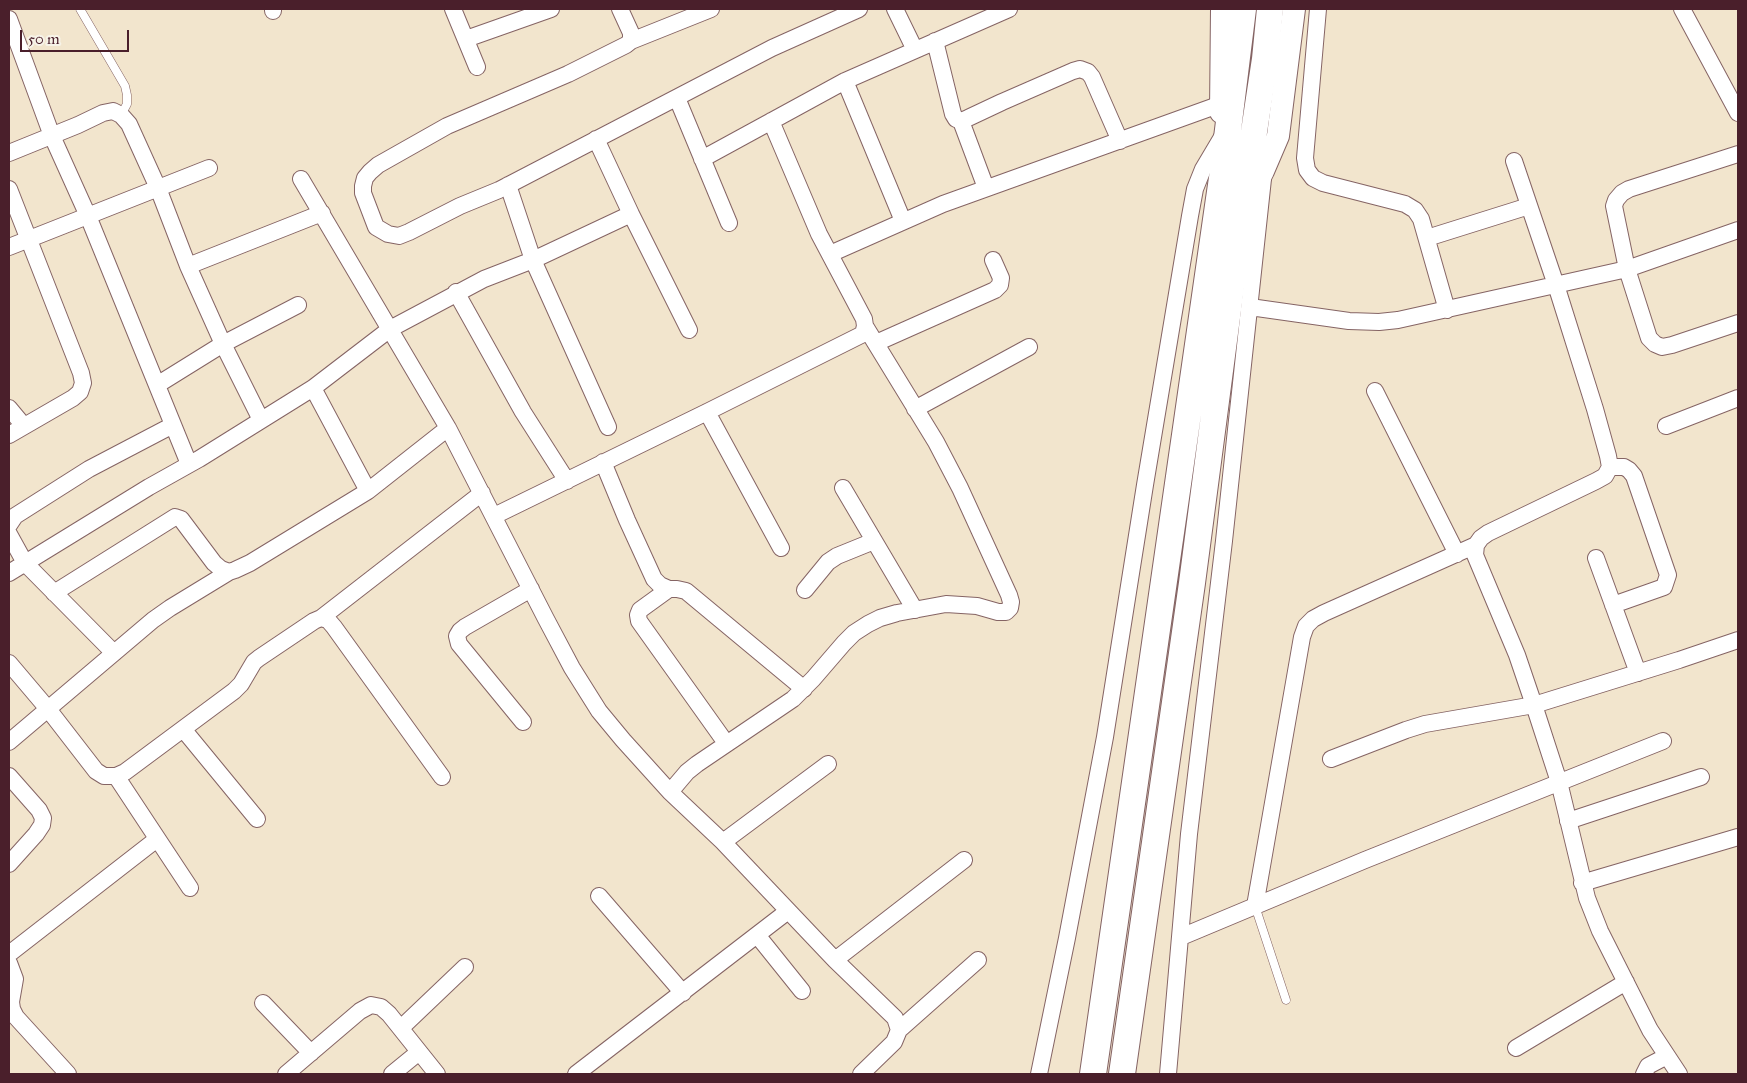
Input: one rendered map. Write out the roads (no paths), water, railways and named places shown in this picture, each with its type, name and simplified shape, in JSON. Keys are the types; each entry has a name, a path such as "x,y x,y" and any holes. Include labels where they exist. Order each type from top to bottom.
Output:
{"highway":[{"path":"1094,1074 1222,178 1243,9"},
{"path":"1122,1074 1265,59 1270,9"}],"main road":[{"path":"1222,9 1222,178"},
{"path":"1242,213 1278,136 1294,9"}],"street":[{"path":"453,9 477,67"},
{"path":"466,39 551,9"},
{"path":"620,9 631,33 631,41"},
{"path":"711,9 631,41 620,49 568,74 446,126 378,165 365,178 362,186 376,226 388,234 399,236 410,232 460,206 508,185 677,98 772,48 830,14 859,9"},
{"path":"895,9 915,50"},
{"path":"702,159 845,81 935,41 974,15 1008,9"},
{"path":"1318,9 1305,158 1306,170 1313,178 1323,183 1405,204 1415,210 1421,219 1447,310"},
{"path":"1682,9 1736,102"},
{"path":"9,19 52,136 88,216 189,464"},
{"path":"935,41 953,114 956,119 961,121 986,188"},
{"path":"961,121 1073,71 1080,70 1088,72 1092,77 1120,141"},
{"path":"845,81 903,221"},
{"path":"677,98 729,224"},
{"path":"830,254 903,221 986,188 1221,104"},
{"path":"9,153 103,113 112,111 121,115 130,124 158,188 188,266 223,344 261,420"},
{"path":"670,792 687,772 726,743 781,708 804,689 854,633 880,618 946,604 977,606 998,612 1006,612 1010,608 1011,602 960,488 936,442 865,326 864,319 819,234 771,121"},
{"path":"1039,1074 1068,938 1105,737 1144,485 1190,216 1203,169 1222,137"},
{"path":"596,139 688,330"},
{"path":"1738,154 1629,189 1622,193 1614,206 1627,269 1649,338 1655,344 1662,347 1672,346 1738,322"},
{"path":"1255,906 1302,637 1306,626 1313,619 1324,613 1476,545 1488,533 1605,476 1610,467 1556,285 1514,161"},
{"path":"9,247 209,168"},
{"path":"1168,1074 1189,834 1250,307 1263,171"},
{"path":"301,179 448,428 572,668 599,711 622,740 670,792 723,842 835,960 894,1018 899,1030"},
{"path":"508,185 533,260 608,427"},
{"path":"9,189 81,373 82,383 80,392 73,398 9,435"},
{"path":"1427,238 1529,206"},
{"path":"188,266 322,213"},
{"path":"9,573 313,388 390,330 484,278 533,260 631,214"},
{"path":"1250,307 1363,322 1398,320 1627,269 1738,230"},
{"path":"876,344 995,290 1000,285 1001,278 992,260"},
{"path":"456,292 524,412 567,481"},
{"path":"157,385 223,344 298,305"},
{"path":"494,516 858,338 865,326"},
{"path":"915,408 1029,347"},
{"path":"313,388 368,491"},
{"path":"1375,391 1457,554"},
{"path":"1666,426 1738,398"},
{"path":"9,408 24,426"},
{"path":"707,412 781,548"},
{"path":"9,524 15,516 89,469 174,425"},
{"path":"9,742 170,608 229,572 250,563 368,491 448,428"},
{"path":"603,462 654,579 660,586 686,591 804,689"},
{"path":"1610,467 1624,467 1634,476 1668,575 1664,587 1614,605"},
{"path":"843,488 915,610"},
{"path":"9,663 48,709 96,771 104,776 116,776 125,772 234,691 241,684 254,662 259,658 321,618 482,493"},
{"path":"54,593 175,517 181,519 214,563 221,569 229,572"},
{"path":"9,534 25,563 114,653"},
{"path":"805,590 828,562 837,556 874,541"},
{"path":"1476,545 1475,555 1478,564 1517,655 1534,704 1559,782 1582,883 1600,930 1650,1030 1679,1074"},
{"path":"1596,558 1638,673"},
{"path":"523,722 459,644 457,636 465,627 532,589"},
{"path":"669,589 640,610 638,615 639,621 726,743"},
{"path":"321,618 328,620 334,626 442,777"},
{"path":"1331,759 1385,737 1425,724 1534,704 1638,673 1738,640"},
{"path":"183,729 257,819"},
{"path":"1181,937 1663,741"},
{"path":"723,842 828,764"},
{"path":"9,776 39,810 42,825 9,864"},
{"path":"116,776 190,888"},
{"path":"1568,820 1701,777"},
{"path":"1582,883 1738,837"},
{"path":"9,954 157,839"},
{"path":"835,960 964,860"},
{"path":"599,896 684,993"},
{"path":"576,1074 684,993 788,911"},
{"path":"757,935 802,991"},
{"path":"861,1074 894,1042 899,1030 978,960"},
{"path":"9,963 16,979 11,1002 16,1017 68,1074"},
{"path":"401,1028 465,967"},
{"path":"1516,1048 1626,982"},
{"path":"263,1003 311,1053"},
{"path":"286,1074 360,1011 371,1005 380,1007 389,1014 437,1074"},
{"path":"392,1074 419,1052"},
{"path":"1644,1074 1648,1066 1667,1056"}],"lane":[{"path":"80,9 125,86 127,104 121,115"},
{"path":"1255,906 1286,1000"}]}
